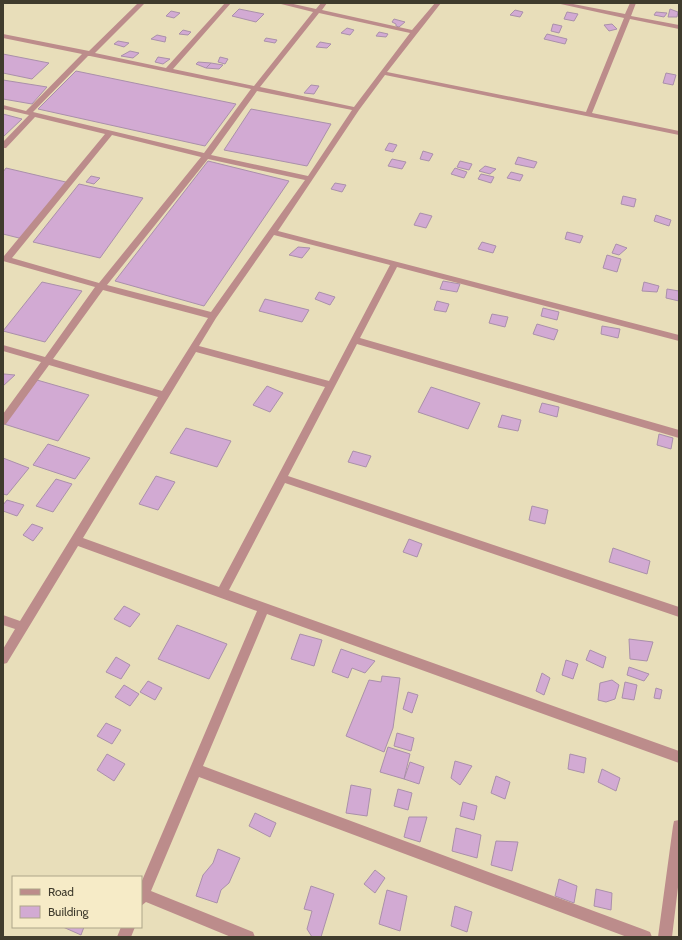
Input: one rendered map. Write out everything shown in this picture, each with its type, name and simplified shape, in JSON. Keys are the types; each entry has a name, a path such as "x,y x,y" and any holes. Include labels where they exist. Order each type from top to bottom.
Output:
{"street":[{"path":"3,146 30,114 88,54 142,3"},
{"path":"168,70 228,3"},
{"path":"280,3 414,32"},
{"path":"3,421 101,286 206,156 255,90 324,3"},
{"path":"3,659 213,316 356,109 414,32 438,3"},
{"path":"559,3 679,27"},
{"path":"588,114 633,3"},
{"path":"3,36 168,70 255,90 356,109"},
{"path":"383,73 679,133"},
{"path":"3,108 309,179"},
{"path":"110,133 4,258 213,316"},
{"path":"272,232 679,338"},
{"path":"222,593 395,264"},
{"path":"355,340 679,434"},
{"path":"3,348 164,395"},
{"path":"193,348 331,385"},
{"path":"282,478 679,612"},
{"path":"75,540 679,757"},
{"path":"248,937 142,897 264,608"},
{"path":"3,620 23,627"},
{"path":"196,770 645,937"},
{"path":"665,937 679,826"}],"building":[{"path":"239,9 264,14 256,22 232,16"},
{"path":"670,9 678,12 677,17 668,17"},
{"path":"515,10 523,12 520,17 510,15"},
{"path":"171,11 180,13 174,18 166,16"},
{"path":"567,12 578,14 574,21 564,19"},
{"path":"656,12 667,13 664,17 654,15"},
{"path":"394,19 405,22 399,27 392,22"},
{"path":"553,24 562,26 559,33 551,31"},
{"path":"612,24 617,29 609,31 604,25"},
{"path":"347,28 354,30 350,35 341,33"},
{"path":"183,30 191,32 188,35 179,34"},
{"path":"379,32 388,34 386,37 376,36"},
{"path":"547,34 567,39 565,44 544,39"},
{"path":"157,35 166,37 165,42 151,39"},
{"path":"266,38 277,40 275,43 264,41"},
{"path":"118,41 129,43 124,47 114,44"},
{"path":"320,42 331,44 327,48 316,47"},
{"path":"130,51 139,53 133,58 121,56"},
{"path":"3,54 49,63 32,79 3,73"},
{"path":"158,57 170,59 163,64 155,62"},
{"path":"220,57 228,59 225,64 218,62"},
{"path":"198,62 211,63 206,68 196,64"},
{"path":"211,63 223,65 219,69 206,68"},
{"path":"76,71 236,104 205,146 38,109"},
{"path":"666,73 676,75 673,85 663,83"},
{"path":"3,80 47,87 32,104 3,99"},
{"path":"311,85 319,86 314,94 304,93"},
{"path":"251,109 331,124 307,166 224,150"},
{"path":"3,114 22,119 3,137"},
{"path":"389,143 397,145 393,152 385,150"},
{"path":"423,151 433,154 429,161 420,159"},
{"path":"518,157 537,162 534,168 515,164"},
{"path":"392,159 406,162 402,169 388,166"},
{"path":"208,161 289,181 204,306 115,281"},
{"path":"460,161 472,164 469,170 457,167"},
{"path":"485,166 496,169 490,174 479,171"},
{"path":"6,168 70,183 23,239 3,234 3,172"},
{"path":"455,168 467,172 464,178 451,174"},
{"path":"511,172 523,175 520,181 507,178"},
{"path":"481,174 494,177 491,183 478,179"},
{"path":"91,176 100,178 94,184 86,182"},
{"path":"335,183 346,185 342,192 331,189"},
{"path":"79,184 143,198 100,258 33,242"},
{"path":"623,196 636,199 634,207 621,204"},
{"path":"420,213 432,216 426,228 414,225"},
{"path":"656,215 671,220 669,226 654,221"},
{"path":"567,232 583,236 580,243 565,239"},
{"path":"482,242 496,246 493,253 478,249"},
{"path":"616,244 627,248 619,255 612,253"},
{"path":"298,247 310,248 302,258 289,255"},
{"path":"607,255 621,259 617,272 603,268"},
{"path":"443,281 460,284 457,292 440,289"},
{"path":"42,282 82,291 45,342 3,331"},
{"path":"644,282 659,286 657,292 642,291"},
{"path":"667,289 679,291 679,301 666,298"},
{"path":"319,292 335,297 330,305 315,299"},
{"path":"265,299 309,310 302,322 259,311"},
{"path":"437,301 449,304 446,312 434,310"},
{"path":"543,308 559,312 557,320 541,316"},
{"path":"492,314 508,317 505,327 489,323"},
{"path":"537,324 558,330 554,340 533,334"},
{"path":"602,326 620,329 618,338 601,334"},
{"path":"4,374 15,375 3,386"},
{"path":"37,380 89,395 58,441 4,424"},
{"path":"267,386 283,393 270,412 253,405"},
{"path":"431,387 480,403 468,429 418,412"},
{"path":"542,403 559,407 557,417 539,412"},
{"path":"502,415 521,420 518,431 498,427"},
{"path":"186,428 231,441 217,467 170,453"},
{"path":"659,434 673,438 671,449 657,445"},
{"path":"48,444 90,458 75,479 33,465"},
{"path":"353,451 371,456 366,467 348,462"},
{"path":"3,458 29,468 7,495 3,494"},
{"path":"156,476 175,482 158,510 139,504"},
{"path":"56,479 72,484 53,512 36,506"},
{"path":"7,500 24,505 17,516 3,511 3,505"},
{"path":"532,506 548,510 545,524 529,520"},
{"path":"32,524 43,528 33,541 23,535"},
{"path":"409,539 422,544 417,557 403,552"},
{"path":"613,548 650,561 647,574 609,562"},
{"path":"124,606 140,614 130,627 114,619"},
{"path":"177,625 227,644 209,679 158,659"},
{"path":"300,634 322,640 314,666 291,659"},
{"path":"629,639 653,642 647,661 630,659"},
{"path":"341,649 375,661 365,673 352,668 348,678 332,672"},
{"path":"590,650 606,657 603,668 586,660"},
{"path":"116,657 130,665 121,679 106,672"},
{"path":"566,660 578,664 573,679 562,675"},
{"path":"629,667 649,674 644,681 627,675"},
{"path":"542,673 550,678 544,695 536,691"},
{"path":"382,676 400,678 393,728 384,752 346,736 369,680 381,682"},
{"path":"612,680 619,685 615,699 606,702 598,700 600,683"},
{"path":"148,681 162,688 155,700 140,692"},
{"path":"625,682 637,685 634,700 622,698"},
{"path":"124,685 139,694 130,706 115,697"},
{"path":"656,688 662,690 660,699 654,698"},
{"path":"408,692 418,695 412,713 403,709"},
{"path":"106,723 121,730 112,744 97,736"},
{"path":"397,733 414,738 411,751 394,746"},
{"path":"388,747 410,754 404,779 380,772"},
{"path":"107,754 125,764 114,781 97,770"},
{"path":"570,754 586,758 584,773 568,769"},
{"path":"455,761 472,766 460,785 451,778"},
{"path":"410,762 424,767 419,784 404,779"},
{"path":"602,769 620,778 616,791 598,782"},
{"path":"496,776 510,782 505,799 491,793"},
{"path":"351,785 371,789 367,816 346,813"},
{"path":"398,789 412,793 408,810 394,806"},
{"path":"463,802 477,806 474,820 460,816"},
{"path":"255,813 276,823 270,837 249,826"},
{"path":"409,817 427,817 420,842 404,837"},
{"path":"456,828 481,835 477,858 452,851"},
{"path":"496,841 518,842 512,871 491,865"},
{"path":"218,849 240,858 229,883 221,890 217,903 196,896 203,875 213,863"},
{"path":"375,870 385,878 375,893 364,884"},
{"path":"559,879 577,886 574,903 555,896"},
{"path":"311,886 334,894 321,937 312,937 307,929 312,911 304,909"},
{"path":"596,889 612,893 611,910 594,906"},
{"path":"387,890 407,896 400,931 379,924"},
{"path":"455,906 472,912 467,932 451,926"},
{"path":"65,928 84,928 81,935"}]}
